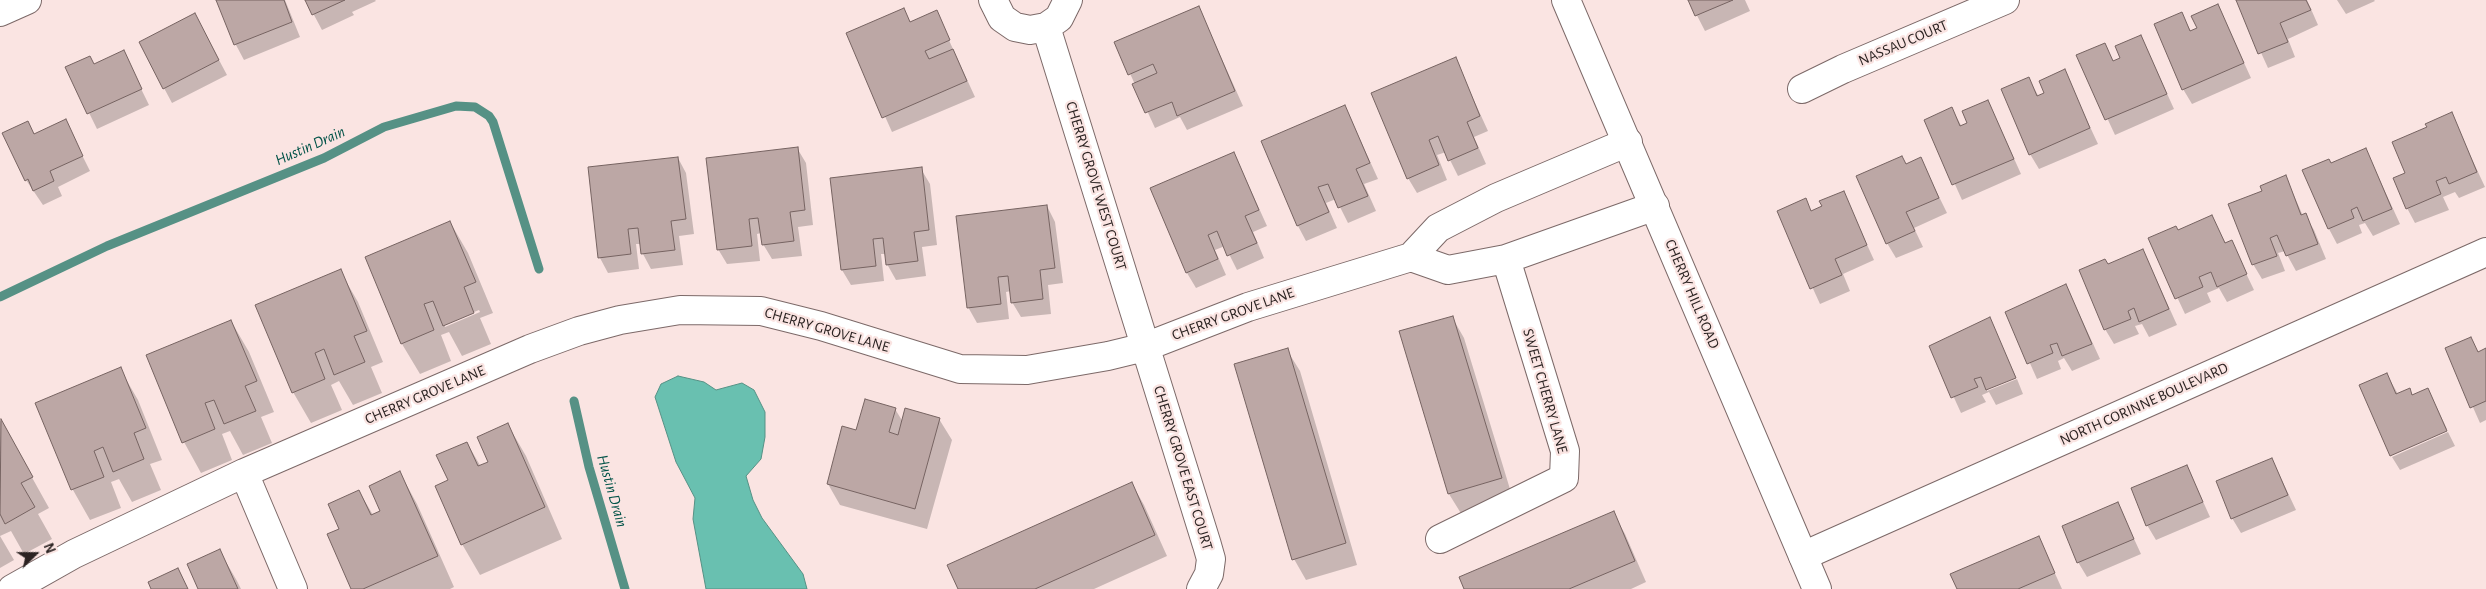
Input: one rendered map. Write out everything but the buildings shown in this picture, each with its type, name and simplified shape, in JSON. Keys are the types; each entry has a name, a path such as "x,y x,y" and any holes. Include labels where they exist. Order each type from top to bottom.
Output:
{"street":[{"path":"0,12 27,0"},
{"path":"992,0 1002,18 1015,27 1030,30 1046,27 1058,18 1068,0"},
{"name":"CHERRY HILL ROAD","path":"1566,0 1817,589"},
{"name":"NASSAU COURT","path":"1802,89 1843,69 2005,0"},
{"name":"CHERRY GROVE WEST COURT","path":"1046,27 1145,347"},
{"name":"CHERRY GROVE LANE","path":"12,589 74,554 244,473 530,349 578,331 620,320 680,310 761,311 821,326 960,370 1027,370 1108,356 1145,347 1248,307 1411,257 1438,228 1496,198 1628,142"},
{"path":"1411,257 1448,270 1506,259 1655,206"},
{"name":"NORTH CORINNE BOULEVARD","path":"1803,556 2486,252"},
{"name":"SWEET CHERRY LANE","path":"1440,538 1564,478 1565,450 1506,259"},
{"name":"CHERRY GROVE EAST COURT","path":"1145,347 1211,559 1209,574 1201,589"},
{"path":"244,473 293,589"}],"water":[{"path":"678,376 704,382 716,390 742,383 754,390 765,412 765,437 761,459 746,476 753,500 762,518 803,574 807,589 706,589 693,519 695,498 676,462 655,397 661,384"}],"waterway":[{"name":"Hustin Drain","path":"0,297 107,246 324,158 384,127 456,106 475,107 489,116 493,122 539,269"},
{"name":"Hustin Drain","path":"574,401 589,467 625,589"}]}
